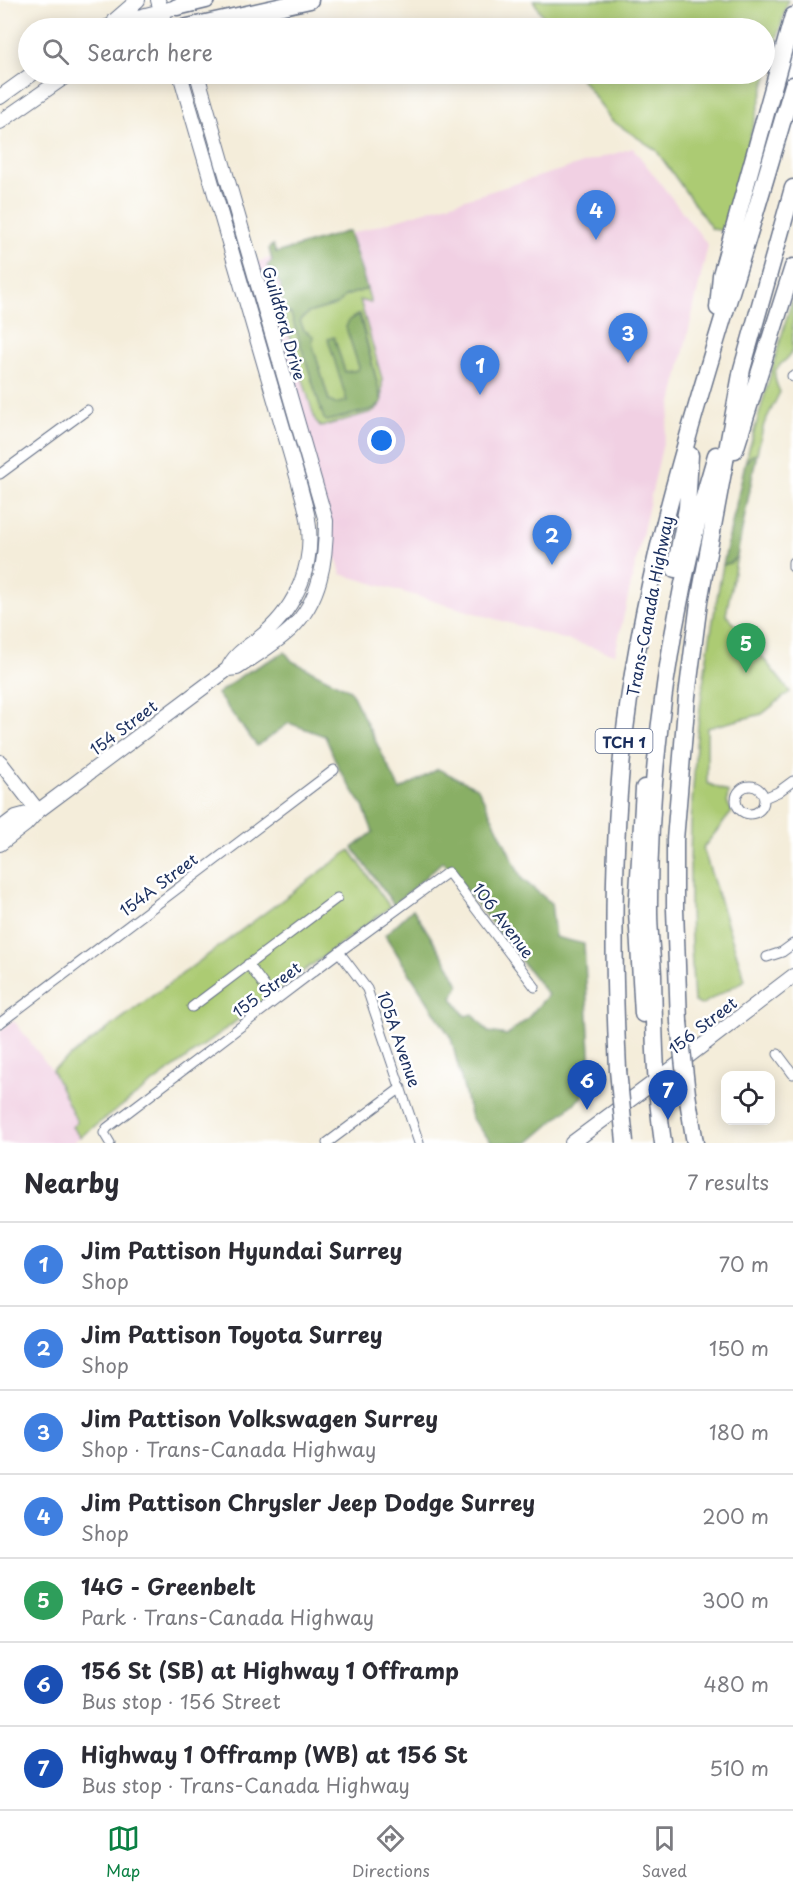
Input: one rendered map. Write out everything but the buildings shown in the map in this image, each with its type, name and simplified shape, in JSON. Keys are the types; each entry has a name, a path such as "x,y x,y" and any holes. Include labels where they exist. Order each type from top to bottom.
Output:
{"highway":[{"path":"168,4 206,0"},
{"path":"242,18 310,0"},
{"path":"775,81 793,16"},
{"path":"715,343 721,275 774,84"},
{"name":"Trans-Canada Highway","path":"625,1143 618,1071 614,907 622,756 632,687 649,593 670,504 715,343 793,85"},
{"path":"652,1143 649,912 657,762 665,692 680,598 699,511 793,188"},
{"path":"714,514 793,267"},
{"path":"695,1143 679,1022 675,840 680,764 698,614 714,514 742,369"},
{"path":"663,1143 646,1058 638,911 640,839 654,690 687,508 693,419"}],"main road":[{"path":"116,18 138,0"},
{"path":"131,18 168,4 176,18"},
{"path":"0,97 18,84"},
{"path":"0,122 55,84"},
{"name":"Guildford Drive","path":"183,84 299,483 308,519 310,541 305,571"},
{"name":"Guildford Drive","path":"200,84 326,521 326,555 319,584"},
{"name":"154 Street","path":"228,669 232,659 282,617 296,595 305,571"},
{"name":"154 Street","path":"0,844 25,825 38,811 228,669 237,668 291,629 308,607 319,584"},
{"path":"0,762 38,811"},
{"name":"154 Street","path":"0,829 16,817 38,811"},
{"name":"156 Street","path":"573,1143 793,976"}],"street":[{"path":"0,474 87,410"},
{"name":"154A Street","path":"0,1023 334,770"},
{"path":"764,798 778,792 793,781"},
{"name":"155 Street","path":"110,1143 104,1133 107,1128 448,872"},
{"name":"106 Avenue","path":"448,872 535,987"},
{"path":"192,1007 337,898"},
{"path":"767,957 782,952 793,944"},
{"name":"105A Avenue","path":"339,952 367,989 420,1143"},
{"path":"248,964 275,1000"},
{"path":"778,1054 793,1074"},
{"path":"327,1143 401,1088"}],"shaded area":[{"path":"633,148 708,245 615,654 341,574 254,263"},
{"path":"14,1021 54,1073 77,1123 72,1127 80,1137 72,1143 0,1143 0,1031"}],"green space":[{"path":"533,0 788,0 775,47 775,18 544,18"},
{"path":"585,84 765,84 724,231 712,229 656,150 611,120"},
{"path":"349,231 367,289 345,296 338,304 308,313 300,321 304,330 313,336 312,343 329,401 335,404 347,401 328,339 334,337 345,372 358,370 346,327 349,320 359,314 382,402 373,409 327,421 324,419 291,314 282,310 281,285 274,271 267,266 272,261 269,248 273,245 276,253"},
{"path":"367,289 371,303 360,300 382,379 382,402 360,314 346,327 358,370 345,372 334,338 347,401 335,405 329,400 312,343 313,336 304,330 300,321 308,313 338,304 345,296"},
{"path":"793,296 793,349 776,370 776,382 780,392 764,424 757,453 745,463"},
{"path":"282,310 291,314 324,418 327,421 373,409 382,402 375,411 321,427 315,420"},
{"path":"757,453 737,556 732,562 723,565 745,463"},
{"path":"737,556 726,615 790,692 762,714 707,728 707,783 728,792 727,802 732,812 703,848 745,980 701,1005 694,1002 690,916 691,831 698,722 723,565 732,562"},
{"path":"285,652 292,661 350,690 400,790 438,769 478,788 522,879 551,903 555,937 584,944 592,1088 528,1143 492,1143 471,1118 451,1038 385,935 413,909 459,985 452,998 465,1016 473,1014 488,1032 507,1035 526,1020 548,995 443,861 394,905 353,848 373,832 363,806 339,769 325,736 289,723 257,746 217,694 244,674"},
{"path":"350,850 390,907 80,1137 72,1127 77,1122 52,1070"}],"place":[{"name":"Jim Pattison Chrysler Jeep Dodge Surrey","path":"596,240"},
{"name":"Jim Pattison Volkswagen Surrey","path":"628,363"},
{"name":"Jim Pattison Hyundai Surrey","path":"480,395"},
{"name":"Jim Pattison Toyota Surrey","path":"552,565"},
{"name":"14G - Greenbelt","path":"746,673"},
{"name":"156 St (SB) at Highway 1 Offramp","path":"587,1110"},
{"name":"Highway 1 Offramp (WB) at 156 St","path":"668,1120"}]}
